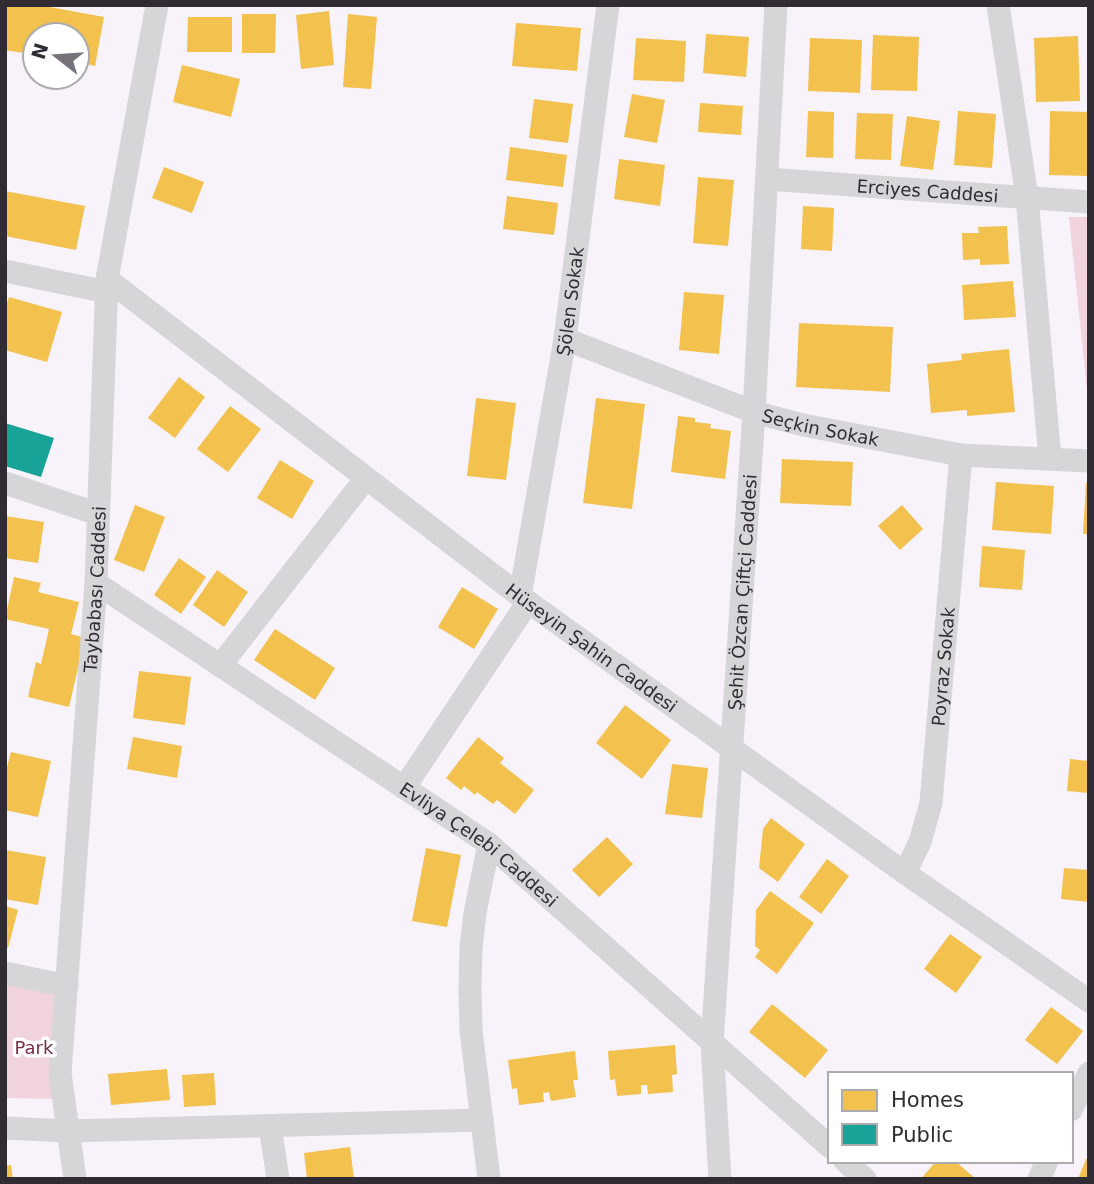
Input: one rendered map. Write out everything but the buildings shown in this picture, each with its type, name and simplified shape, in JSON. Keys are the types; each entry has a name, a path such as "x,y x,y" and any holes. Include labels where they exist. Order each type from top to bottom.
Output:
{"street":[{"name":"Taybabası Caddesi","path":"75,1179 60,1073 96,583 107,285 158,5"},
{"name":"Şölen Sokak","path":"524,599 565,339 608,5"},
{"name":"Şehit Özcan Çiftçi Caddesi","path":"720,1179 712,1043 754,412 776,5"},
{"path":"998,5 1027,197 1050,459"},
{"name":"Erciyes Caddesi","path":"767,179 1089,202"},
{"path":"5,271 107,285"},
{"name":"Hüseyin Şahin Caddesi","path":"107,285 524,599 905,873 1089,1001"},
{"name":"Seçkin Sokak","path":"565,339 754,412 853,436 961,455 1089,461"},
{"name":"Poyraz Sokak","path":"905,873 920,842 931,803 961,455"},
{"path":"220,666 366,478"},
{"path":"5,483 98,514"},
{"name":"Evliya Çelebi Caddesi","path":"96,583 489,844 828,1145"},
{"path":"404,788 524,599"},
{"path":"489,844 475,913 470,989 471,1030 489,1179"},
{"path":"5,973 67,986"},
{"path":"1073,1106 1089,1073"},
{"path":"5,1128 68,1131 482,1120"},
{"path":"270,1126 278,1179"},
{"path":"847,1163 865,1179"},
{"path":"1039,1179 1046,1163"}],"green space":[{"path":"1069,217 1089,217 1089,410"},
{"name":"Park","path":"5,982 63,996 62,1099 5,1098"}]}
